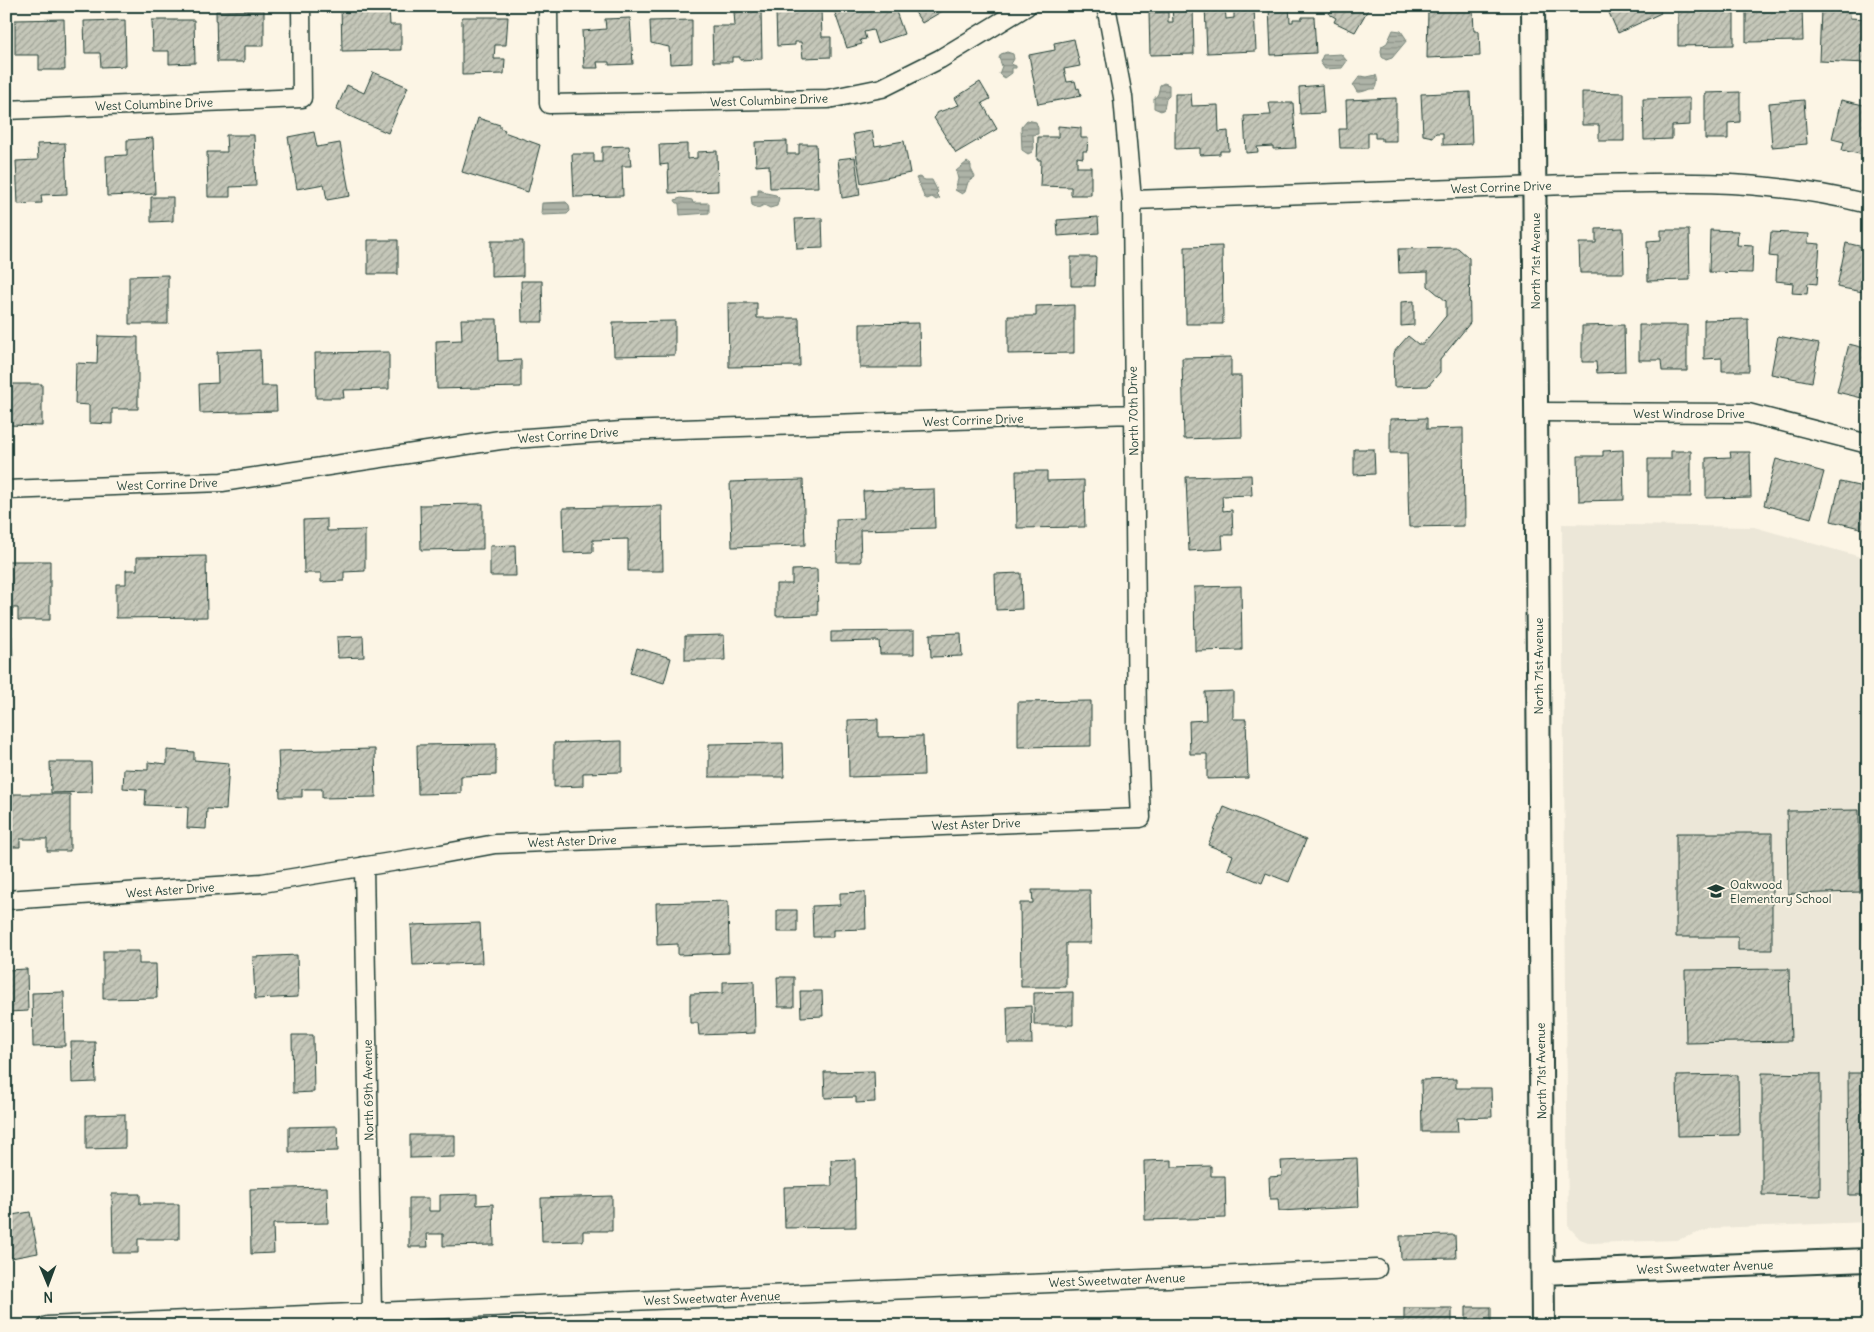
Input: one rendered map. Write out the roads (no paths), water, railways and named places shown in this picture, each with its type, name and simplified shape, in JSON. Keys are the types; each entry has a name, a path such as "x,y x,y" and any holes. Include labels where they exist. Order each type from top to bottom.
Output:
{"street":[{"name":"West Columbine Drive","path":"6,110 302,98 300,6"},
{"name":"West Columbine Drive","path":"548,6 549,104 828,99 882,88 940,59 1026,6"},
{"name":"North 70th Drive","path":"1106,6 1123,97 1132,200 1137,730 1140,818"},
{"name":"North 71st Avenue","path":"1533,6 1543,1326"},
{"name":"West Corrine Drive","path":"1132,200 1702,182 1759,185 1809,191 1868,204"},
{"name":"West Windrose Drive","path":"1536,412 1748,413 1868,444"},
{"name":"West Corrine Drive","path":"6,490 222,482 500,440 603,433 1133,414"},
{"name":"West Aster Drive","path":"6,900 63,898 262,883 494,844 1140,818"},
{"name":"North 69th Avenue","path":"364,866 372,1313"},
{"name":"West Sweetwater Avenue","path":"1543,1273 1868,1260"},
{"name":"West Sweetwater Avenue","path":"47,1326 1377,1269"}],"place":[{"name":"Oakwood Elementary School","path":"1716,891"}]}
